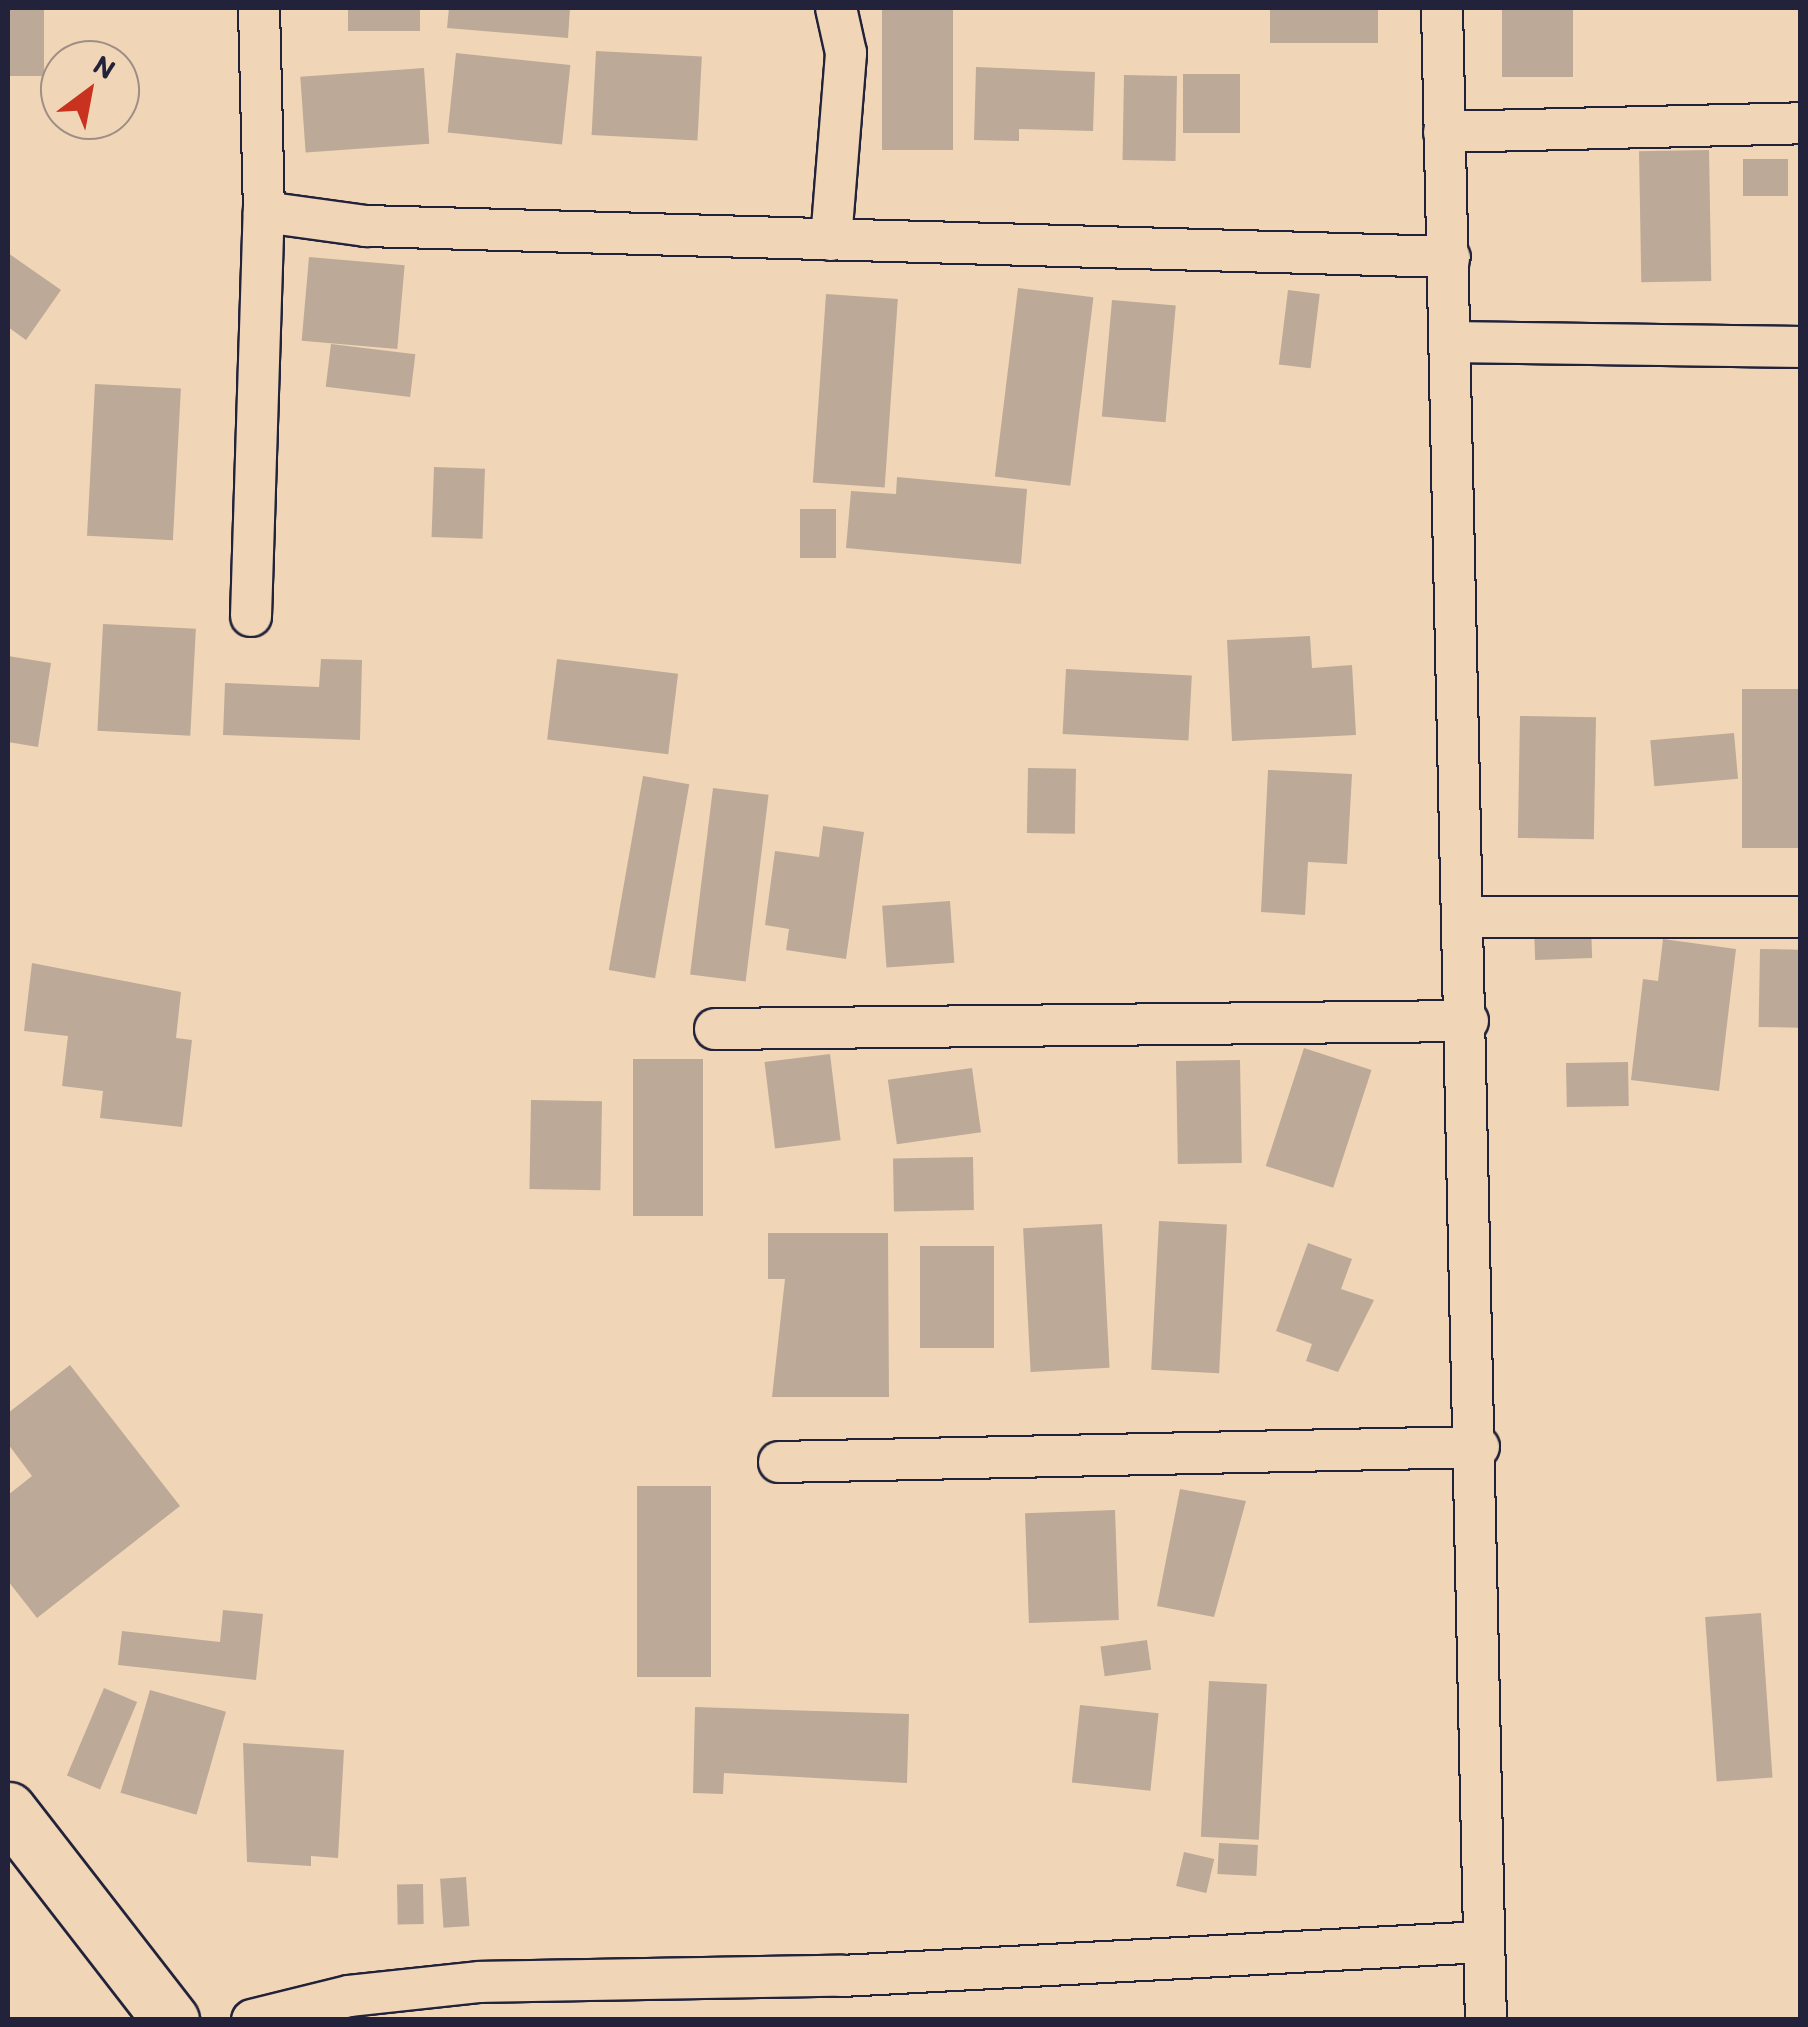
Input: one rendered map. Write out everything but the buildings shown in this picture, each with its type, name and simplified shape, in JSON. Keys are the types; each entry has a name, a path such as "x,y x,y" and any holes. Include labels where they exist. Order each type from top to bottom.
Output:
{"main road":[{"path":"8,1810 170,2020"}],"street":[{"path":"251,616 264,212 259,8"},
{"path":"830,240 846,54 836,8"},
{"path":"1442,8 1480,1447 1486,2020"},
{"path":"1444,132 1800,123"},
{"path":"264,212 366,226 1450,257"},
{"path":"1452,342 1800,346"},
{"path":"1465,917 1800,917"},
{"path":"715,1029 800,1021 1468,1022"},
{"path":"778,1462 1480,1447"},
{"path":"252,2020 350,1996 480,1982 841,1976 1484,1942"}]}
